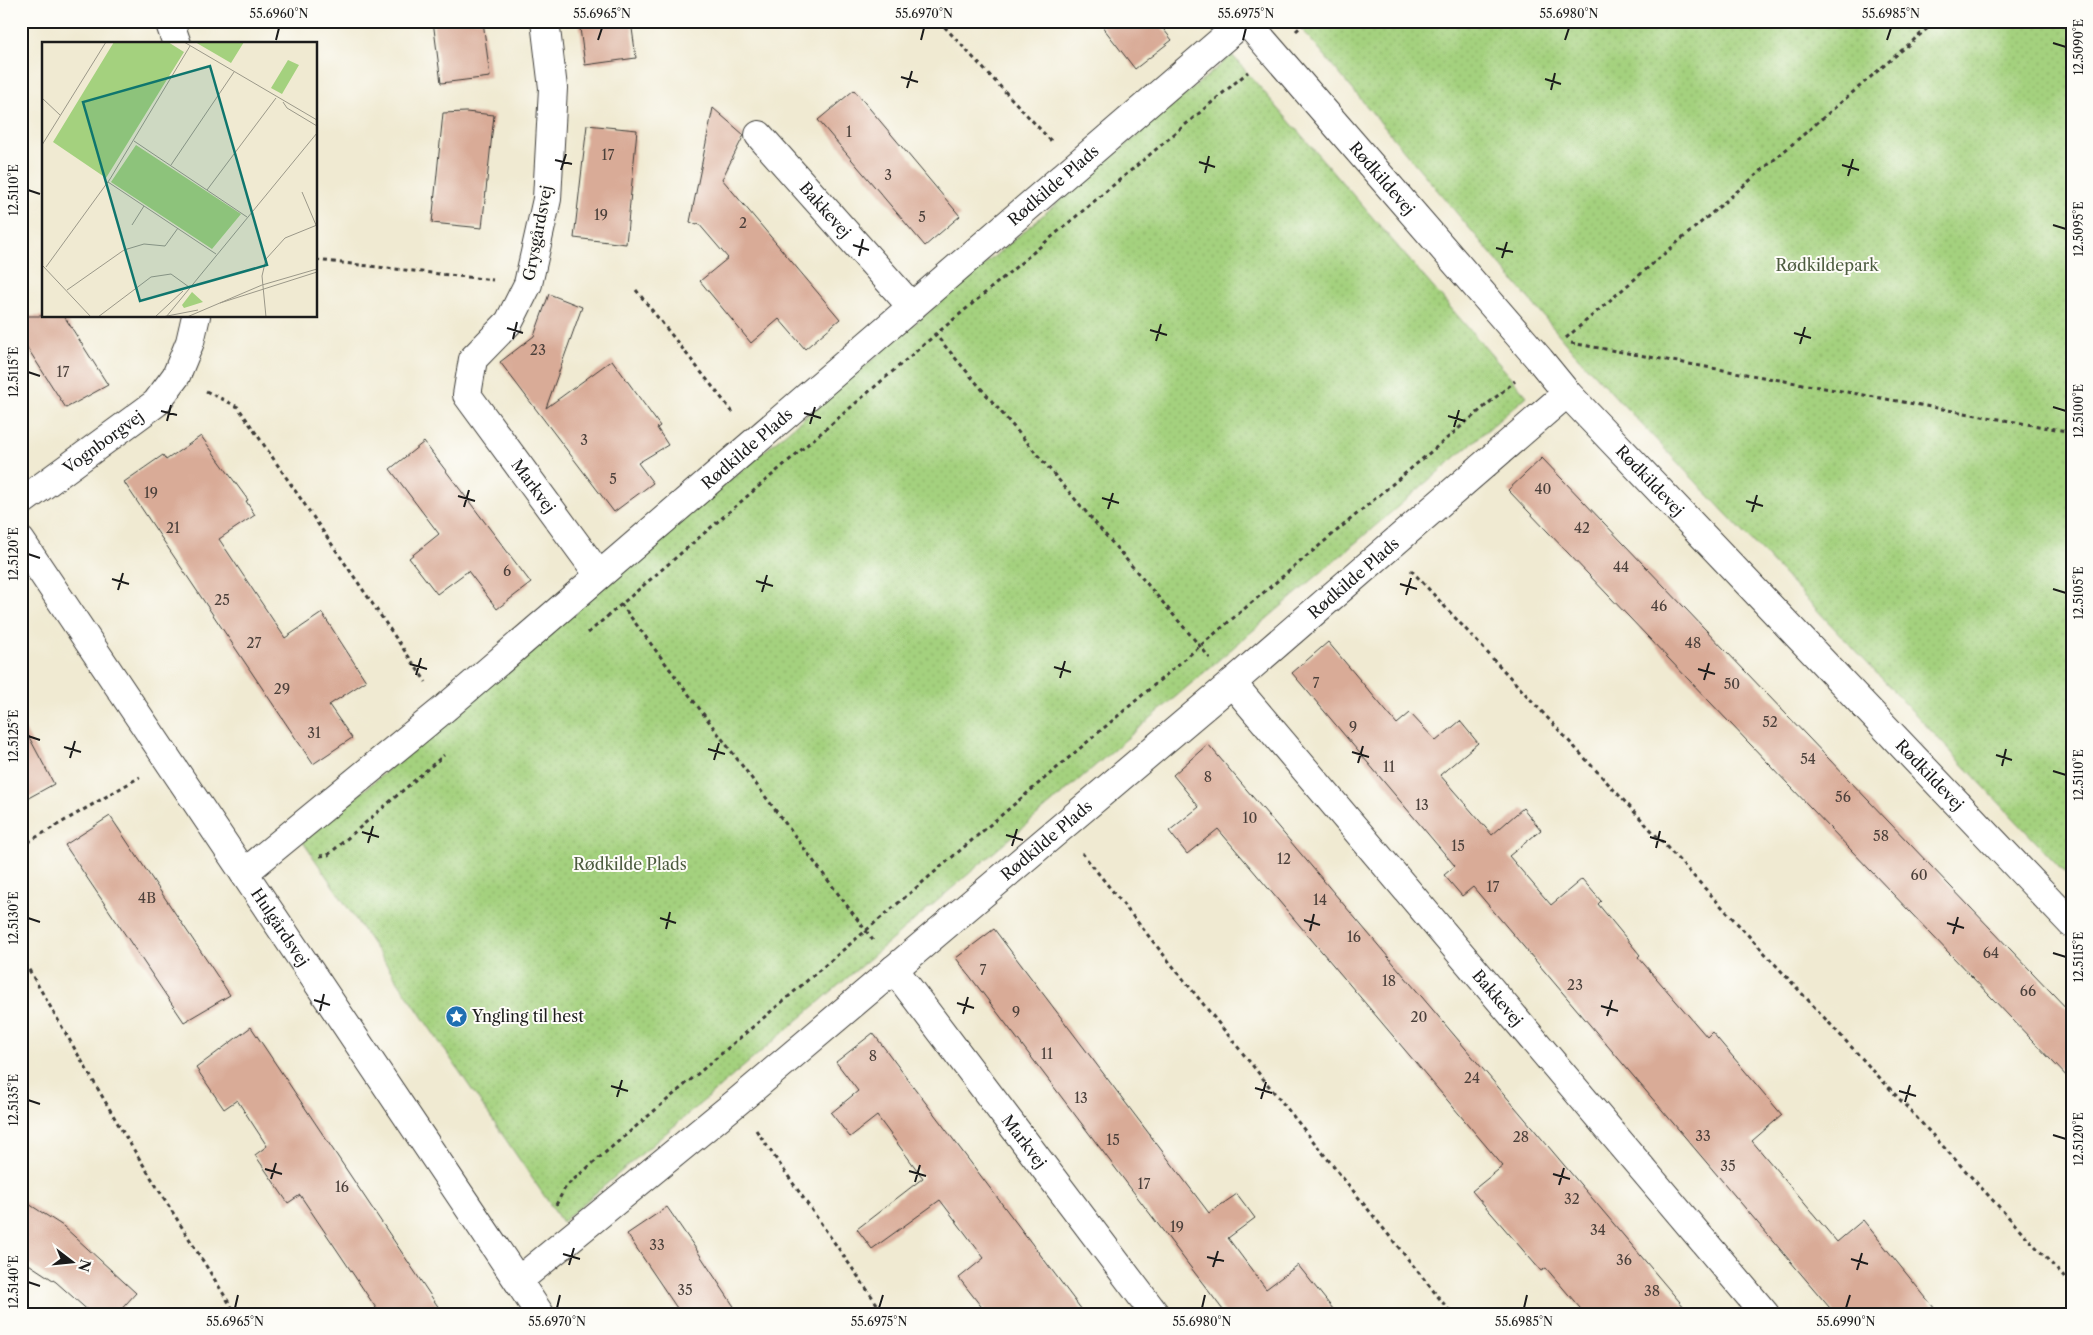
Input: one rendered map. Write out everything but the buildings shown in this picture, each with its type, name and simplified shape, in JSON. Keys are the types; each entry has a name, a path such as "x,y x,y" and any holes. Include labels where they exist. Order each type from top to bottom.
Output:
{"street":[{"path":"169,21 176,42"},
{"name":"Grysgårdsvej","path":"467,395 473,359 509,322 528,284 547,199 553,88 545,21"},
{"name":"Rødkilde Plads","path":"244,873 444,709 1245,21"},
{"name":"Rødkildevej","path":"1245,21 1567,393 2072,924"},
{"name":"Bakkevej","path":"759,135 912,307"},
{"name":"Vognborgvej","path":"21,502 156,403 176,376 190,342 196,318"},
{"name":"Rødkilde Plads","path":"518,1281 737,1102 1232,683 1567,393"},
{"name":"Markvej","path":"467,395 599,575"},
{"name":"Hulgårdsvej","path":"21,541 170,760 540,1314"},
{"name":"Bakkevej","path":"1232,683 1765,1314"},
{"name":"Markvej","path":"894,969 1155,1314"}],"path":[{"path":"939,21 1075,167"},
{"path":"1936,21 1562,341 2072,432"},
{"path":"318,260 528,284"},
{"path":"636,290 756,441"},
{"path":"912,307 1232,683"},
{"path":"553,1212 566,1186 1200,646 1540,360"},
{"path":"176,376 238,407 444,709"},
{"path":"1390,546 2072,1286"},
{"path":"599,575 894,969"},
{"path":"21,846 170,760"},
{"path":"1061,827 1452,1314"},
{"path":"21,956 124,1134 236,1314"},
{"path":"737,1102 884,1314"}],"green space":[{"name":"Rødkildepark","path":"1295,21 2072,21 2072,880 1577,356"},
{"name":"Rødkilde Plads","path":"1232,55 1527,396 562,1222 303,842"}],"place":[{"name":"Yngling til hest","path":"456,1016"}]}
